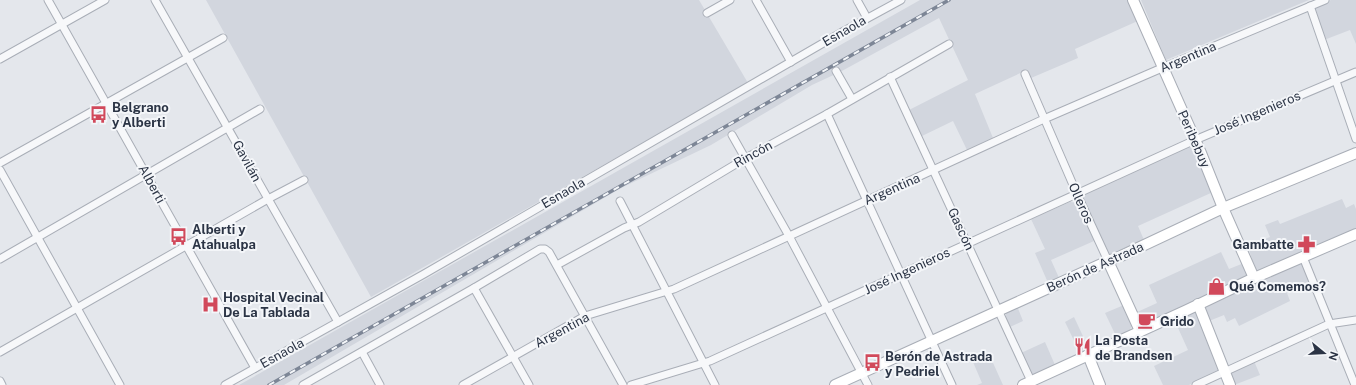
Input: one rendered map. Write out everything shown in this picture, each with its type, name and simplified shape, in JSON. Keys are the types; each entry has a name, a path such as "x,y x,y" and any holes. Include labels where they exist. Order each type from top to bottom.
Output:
{"street":[{"name":"Alberti","path":"48,0 255,368"},
{"path":"0,59 106,0"},
{"name":"Gavilán","path":"155,0 338,322"},
{"path":"707,13 730,0"},
{"path":"756,0 791,62"},
{"path":"857,0 867,18"},
{"name":"Esnaola","path":"225,385 234,383 255,368 901,0"},
{"name":"Peribebuy","path":"1133,0 1254,278"},
{"name":"Argentina","path":"463,385 585,316 667,292 1044,119 1325,0"},
{"path":"1310,6 1356,139"},
{"path":"0,163 224,38"},
{"name":"Rincón","path":"557,265 638,222 746,158 827,114 949,44"},
{"path":"836,72 852,99"},
{"name":"José Ingenieros","path":"631,385 704,363 1195,140 1356,72"},
{"name":"Olleros","path":"1025,74 1077,194 1140,331"},
{"name":"Gascón","path":"890,77 998,310 1027,383"},
{"path":"0,259 260,109"},
{"path":"827,114 952,385"},
{"path":"732,135 789,236 868,385"},
{"name":"Berón de Astrada","path":"836,385 931,340 1108,260 1121,256 1223,208 1356,153"},
{"path":"0,170 120,385"},
{"path":"0,352 304,180"},
{"path":"620,201 716,385"},
{"path":"1027,383 1254,278 1356,234"},
{"path":"303,385 540,249 545,249 549,252 557,265 623,385"},
{"path":"1303,257 1355,385"},
{"path":"474,288 529,385"},
{"path":"1198,304 1230,385"},
{"path":"1196,385 1330,324 1356,320"},
{"path":"362,352 380,385"},
{"path":"1088,355 1100,385"},
{"path":"0,381 2,385"}],"shaded area":[{"path":"206,0 699,0 748,83 371,297"},
{"path":"920,0 1130,0 1140,20 1075,49 1078,58 1031,78 1027,70 975,94 993,138 967,150 953,121 922,136 909,110 968,80 939,18 840,72 812,85 711,145 621,188 284,385 239,385"},
{"path":"1141,0 1309,0 1166,60"},
{"path":"1331,0 1356,0 1356,44 1350,30 1324,40 1315,11 1317,6"},
{"path":"1192,145 1213,192 1138,226 1144,240 1114,254 1109,254 1106,251 1082,202 1083,196 1087,191"},
{"path":"1342,199 1346,208 1354,204 1356,209 1356,230 1256,273 1248,246 1270,237 1265,225 1278,220 1280,224"},
{"path":"1070,202 1077,203 1094,241 1051,260 1060,280 1049,285 1035,253 1045,249 1031,219"},
{"path":"1221,252 1229,269 1244,263 1248,276 1145,326 1141,324 1135,313 1157,303 1149,285"},
{"path":"1299,262 1302,263 1310,282 1287,293 1290,301 1239,326 1235,318 1227,322 1224,315 1209,321 1204,308 1205,306"},
{"path":"1124,305 1132,326 1129,331 1116,336 1105,313"},
{"path":"1017,306 1023,321 1010,327 1006,318 1006,312"},
{"path":"1195,310 1198,313 1219,371 1189,385 1163,385 1154,366 1188,350 1174,319"},
{"path":"1074,317 1089,349 1080,353 1065,322"},
{"path":"1045,342 1055,365 1035,374 1030,373 1021,353"},
{"path":"989,354 1003,385 977,385 982,383 973,362"},
{"path":"1254,361 1260,375 1234,385 1230,376 1231,373"}],"railway":[{"path":"269,385 949,0"}],"place":[{"name":"Belgrano y Alberti","path":"99,114"},
{"name":"Alberti y Atahualpa","path":"179,236"},
{"name":"Gambatte","path":"1307,244"},
{"name":"Qué Comemos?","path":"1216,286"},
{"name":"Hospital Vecinal De La Tablada","path":"210,304"},
{"name":"Grido","path":"1147,321"},
{"name":"La Posta de Brandsen","path":"1082,347"},
{"name":"Berón de Astrada y Pedriel","path":"872,363"}]}
